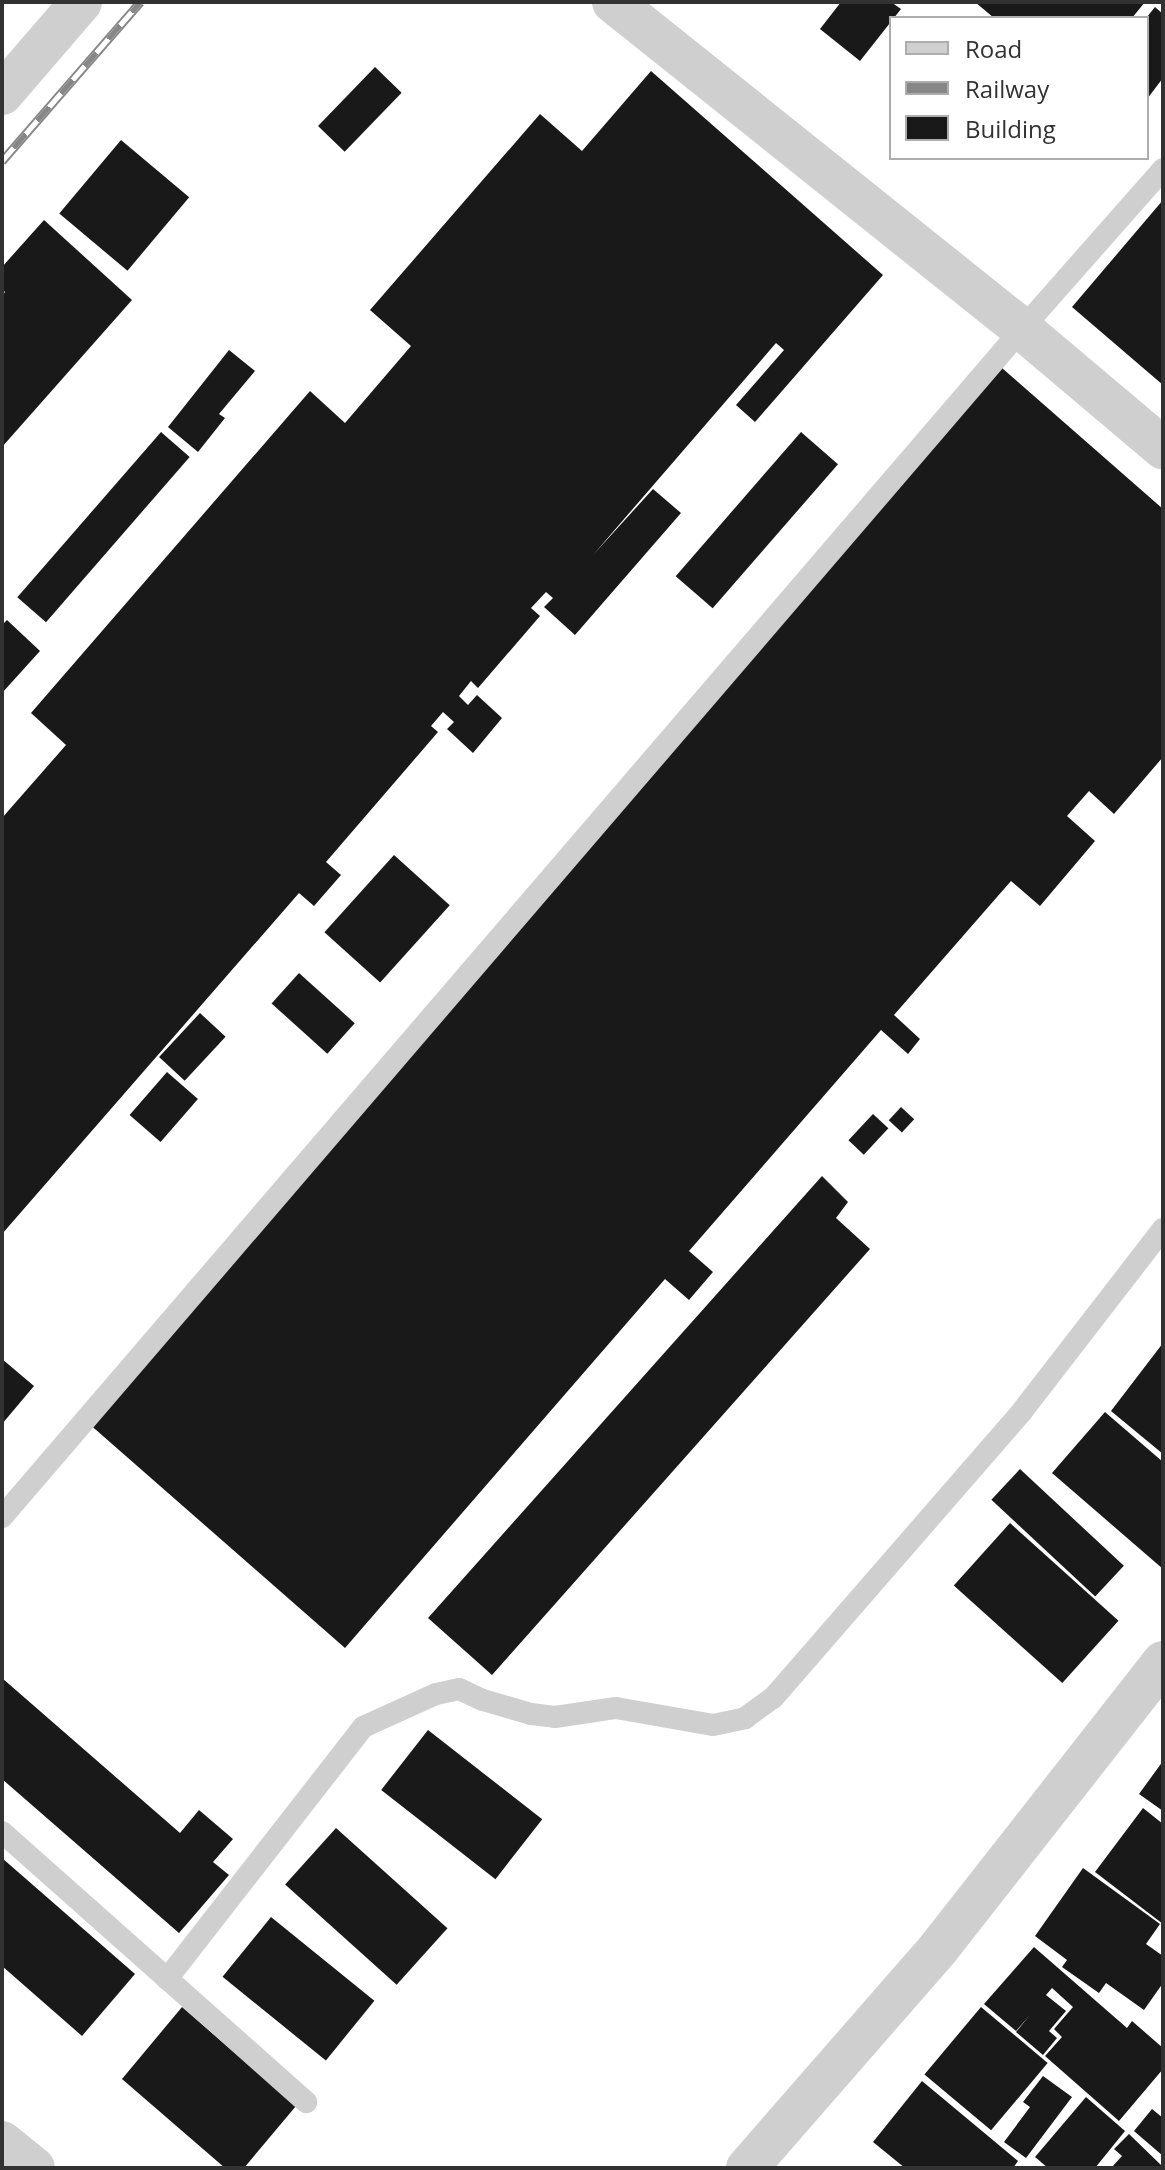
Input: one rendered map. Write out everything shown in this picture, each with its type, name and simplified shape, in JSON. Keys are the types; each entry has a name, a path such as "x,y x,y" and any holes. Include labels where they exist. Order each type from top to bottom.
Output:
{"street":[{"path":"2,94 81,2"},
{"path":"622,5 1022,329 1163,448"},
{"path":"767,2162 1163,1662"},
{"path":"2,2142 34,2168"}],"lane":[{"path":"2,1517 1022,329 1163,169"},
{"path":"167,1979 363,1727 436,1694 459,1689 483,1700 531,1714 555,1717 616,1708 713,1725 745,1718 773,1698 1023,1410 1163,1229"},
{"path":"2,1832 306,2102"}],"building":[{"path":"841,2 891,2 901,9 895,16 889,16 889,24 860,61 820,29"},
{"path":"975,2 1145,2 1134,16 992,16"},
{"path":"1155,7 1163,14 1163,78 1149,96 1149,16"},
{"path":"375,67 402,93 345,152 318,126"},
{"path":"651,71 883,275 755,422 736,405 784,350 776,343 593,555 653,489 681,513 575,635 544,607 553,598 546,592 531,608 540,616 478,688 471,681 459,696 468,705 477,695 502,718 473,753 447,729 454,722 443,712 431,726 438,732 326,862 341,875 314,906 299,893 2,1234 2,818 66,745 31,713 310,391 345,423 411,346 370,310 540,114 582,151"},
{"path":"121,140 189,197 127,271 59,214"},
{"path":"1163,200 1163,385 1072,307"},
{"path":"44,220 132,300 2,447 2,296 5,292 2,289 2,267"},
{"path":"229,350 255,371 219,414 225,418 198,452 168,427"},
{"path":"1002,368 1163,509 1163,757 1114,814 1089,791 1067,816 1095,841 1040,906 1011,881 894,1015 920,1039 908,1054 881,1030 689,1251 713,1272 689,1300 665,1279 345,1648 87,1422"},
{"path":"161,432 190,457 46,622 17,597"},
{"path":"801,432 838,464 713,608 676,576"},
{"path":"7,620 40,651 2,693 2,625"},
{"path":"394,855 450,905 380,982 324,932"},
{"path":"299,973 355,1023 327,1054 272,1003"},
{"path":"200,1013 226,1037 185,1081 159,1057"},
{"path":"167,1072 198,1099 161,1142 130,1115"},
{"path":"901,1107 914,1119 902,1132 889,1120"},
{"path":"873,1114 888,1128 864,1155 848,1140"},
{"path":"822,1176 848,1202 836,1218 870,1249 492,1675 428,1618"},
{"path":"1163,1343 1163,1454 1111,1411"},
{"path":"2,1359 34,1386 2,1424"},
{"path":"1105,1412 1163,1462 1163,1569 1052,1473"},
{"path":"1020,1469 1124,1566 1095,1597 991,1500"},
{"path":"1010,1523 1118,1621 1062,1683 954,1585"},
{"path":"2,1678 180,1833 199,1810 233,1839 213,1862 229,1875 179,1933 2,1779"},
{"path":"428,1730 542,1819 495,1879 381,1790"},
{"path":"1163,1761 1163,1811 1139,1794"},
{"path":"1143,1808 1163,1824 1163,1924 1095,1872"},
{"path":"336,1828 447,1928 397,1985 285,1884"},
{"path":"2,1858 135,1974 82,2036 2,1966"},
{"path":"1083,1868 1160,1924 1146,1944 1163,1956 1163,1983 1144,2010 1106,1983 1099,1993 1062,1967 1067,1960 1035,1936"},
{"path":"271,1917 374,2001 326,2061 223,1977"},
{"path":"1034,1947 1127,2028 1132,2021 1163,2048 1163,2069 1119,2121 1045,2056 1062,2037 1054,2029 1073,2007 1052,1988 1046,1995 1066,2011 1049,2031 1057,2038 1043,2055 1016,2032 1030,2015 1016,2031 984,2004"},
{"path":"182,2007 296,2106 244,2168 225,2168 122,2079"},
{"path":"981,2007 1048,2063 991,2130 924,2074"},
{"path":"1043,2076 1072,2097 1026,2158 1004,2142 1030,2107 1023,2102"},
{"path":"922,2081 1018,2161 1013,2168 905,2168 873,2142"},
{"path":"1086,2097 1125,2131 1095,2168 1048,2168 1035,2157"},
{"path":"1152,2109 1163,2118 1163,2156 1134,2131"},
{"path":"1129,2134 1163,2168 1111,2168 1122,2156 1114,2149"}],"railway":[{"path":"2,161 140,2"}]}
